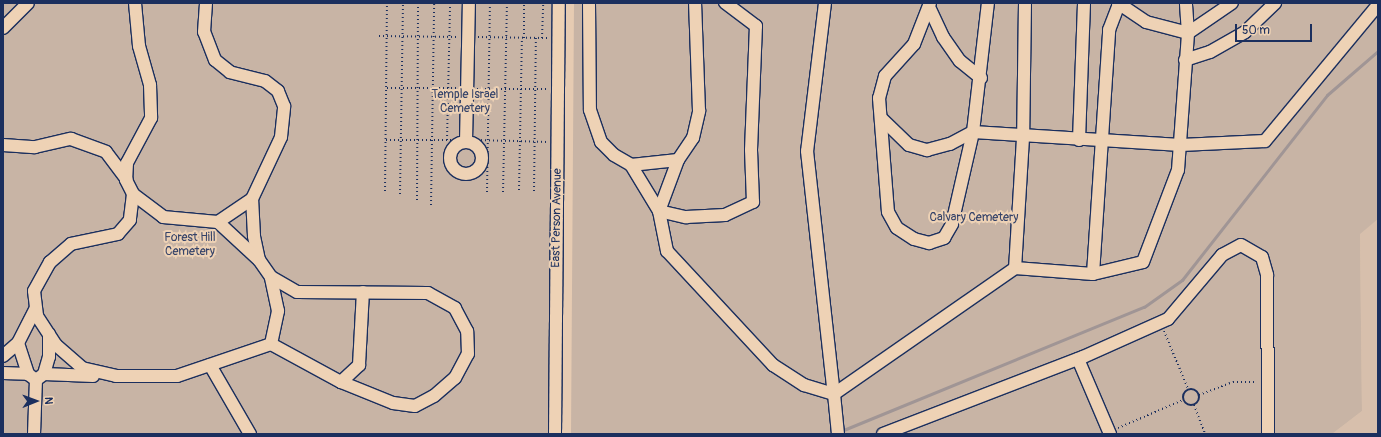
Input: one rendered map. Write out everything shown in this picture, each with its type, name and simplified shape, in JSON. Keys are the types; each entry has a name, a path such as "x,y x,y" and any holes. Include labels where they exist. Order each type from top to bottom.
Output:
{"street":[{"path":"3,28 28,3"},
{"path":"126,180 127,163 151,118 150,85 139,46 135,3"},
{"path":"206,3 204,32 215,60 230,72 265,81 278,91 284,106 281,137 252,199 254,236 259,260"},
{"path":"467,141 469,3"},
{"name":"East Person Avenue","path":"555,434 559,3"},
{"path":"588,3 590,110 601,142 614,155 631,166 659,211 667,251 712,302 773,365 804,385 834,394"},
{"path":"659,211 678,160 693,138 699,111 695,3"},
{"path":"659,211 686,218 725,214 753,202 751,150 756,26 725,3"},
{"path":"826,3 807,151 838,434"},
{"path":"930,6 914,44 885,76 879,98 888,212 897,228 914,239 929,243 944,238 952,224 973,132 981,78 988,3"},
{"path":"1015,268 1023,138 1025,3"},
{"path":"1079,140 1084,3"},
{"path":"1093,274 1104,142 1109,30 1118,3 1146,22 1188,34"},
{"path":"834,394 1015,268 1093,274 1143,262 1178,170 1188,34 1186,3"},
{"path":"1188,34 1232,3"},
{"path":"1185,60 1210,52 1245,32 1275,3"},
{"path":"930,6 943,37 960,61 981,78"},
{"path":"881,118 909,145 927,150 950,144 973,132 1023,138 1181,145 1265,141 1377,6"},
{"path":"3,145 35,147 71,139 106,152 126,180 133,194 163,217 218,222 259,260 271,277 278,311 271,344"},
{"path":"631,166 678,160"},
{"path":"116,376 82,368 56,345 37,316 34,291 50,262 71,244 118,234 130,220 133,194"},
{"path":"218,222 252,199"},
{"path":"889,433 1078,359 1161,323 1168,319 1222,255 1241,246 1262,256 1267,275 1268,434"},
{"path":"3,373 36,376 177,376 271,344 341,382 394,403 415,406 434,396 455,378 468,354 466,331 455,308 428,293 297,292 271,277"},
{"path":"341,382 359,365 363,292"},
{"path":"3,356 18,343 36,308"},
{"path":"36,376 49,357 48,334"},
{"path":"18,343 36,376 34,434"},
{"path":"1078,359 1109,433"},
{"path":"210,364 250,434"}],"path":[{"path":"385,191 387,3"},
{"path":"400,194 403,3"},
{"path":"417,200 418,3"},
{"path":"432,205 434,3"},
{"path":"447,140 450,3"},
{"path":"487,192 490,3"},
{"path":"503,192 507,3"},
{"path":"519,190 524,3"},
{"path":"542,38 543,3"},
{"path":"379,36 552,38"},
{"path":"534,191 536,38"},
{"path":"386,88 551,90 552,82"},
{"path":"386,140 551,142 550,149"},
{"path":"1161,323 1188,389"},
{"path":"1206,434 1194,405 1199,395 1233,382 1267,382"},
{"path":"1188,389 1194,390 1199,395"},
{"path":"1188,389 1182,396 1183,400 1186,404 1194,405"},
{"path":"1109,433 1183,400"}],"shaded area":[{"path":"1378,219 1378,434 1332,434 1362,411 1360,233"}],"green space":[{"name":"Forest Hill Cemetery","path":"3,3 557,3 557,434 3,434"},
{"name":"Calvary Cemetery","path":"574,3 1378,3 1378,219 1360,234 1362,411 1332,434 571,434"}],"waterway":[{"path":"841,431 1144,307 1182,280 1327,95 1378,51"}],"park label":[{"name":"Temple Israel Cemetery","path":"465,102"}]}
